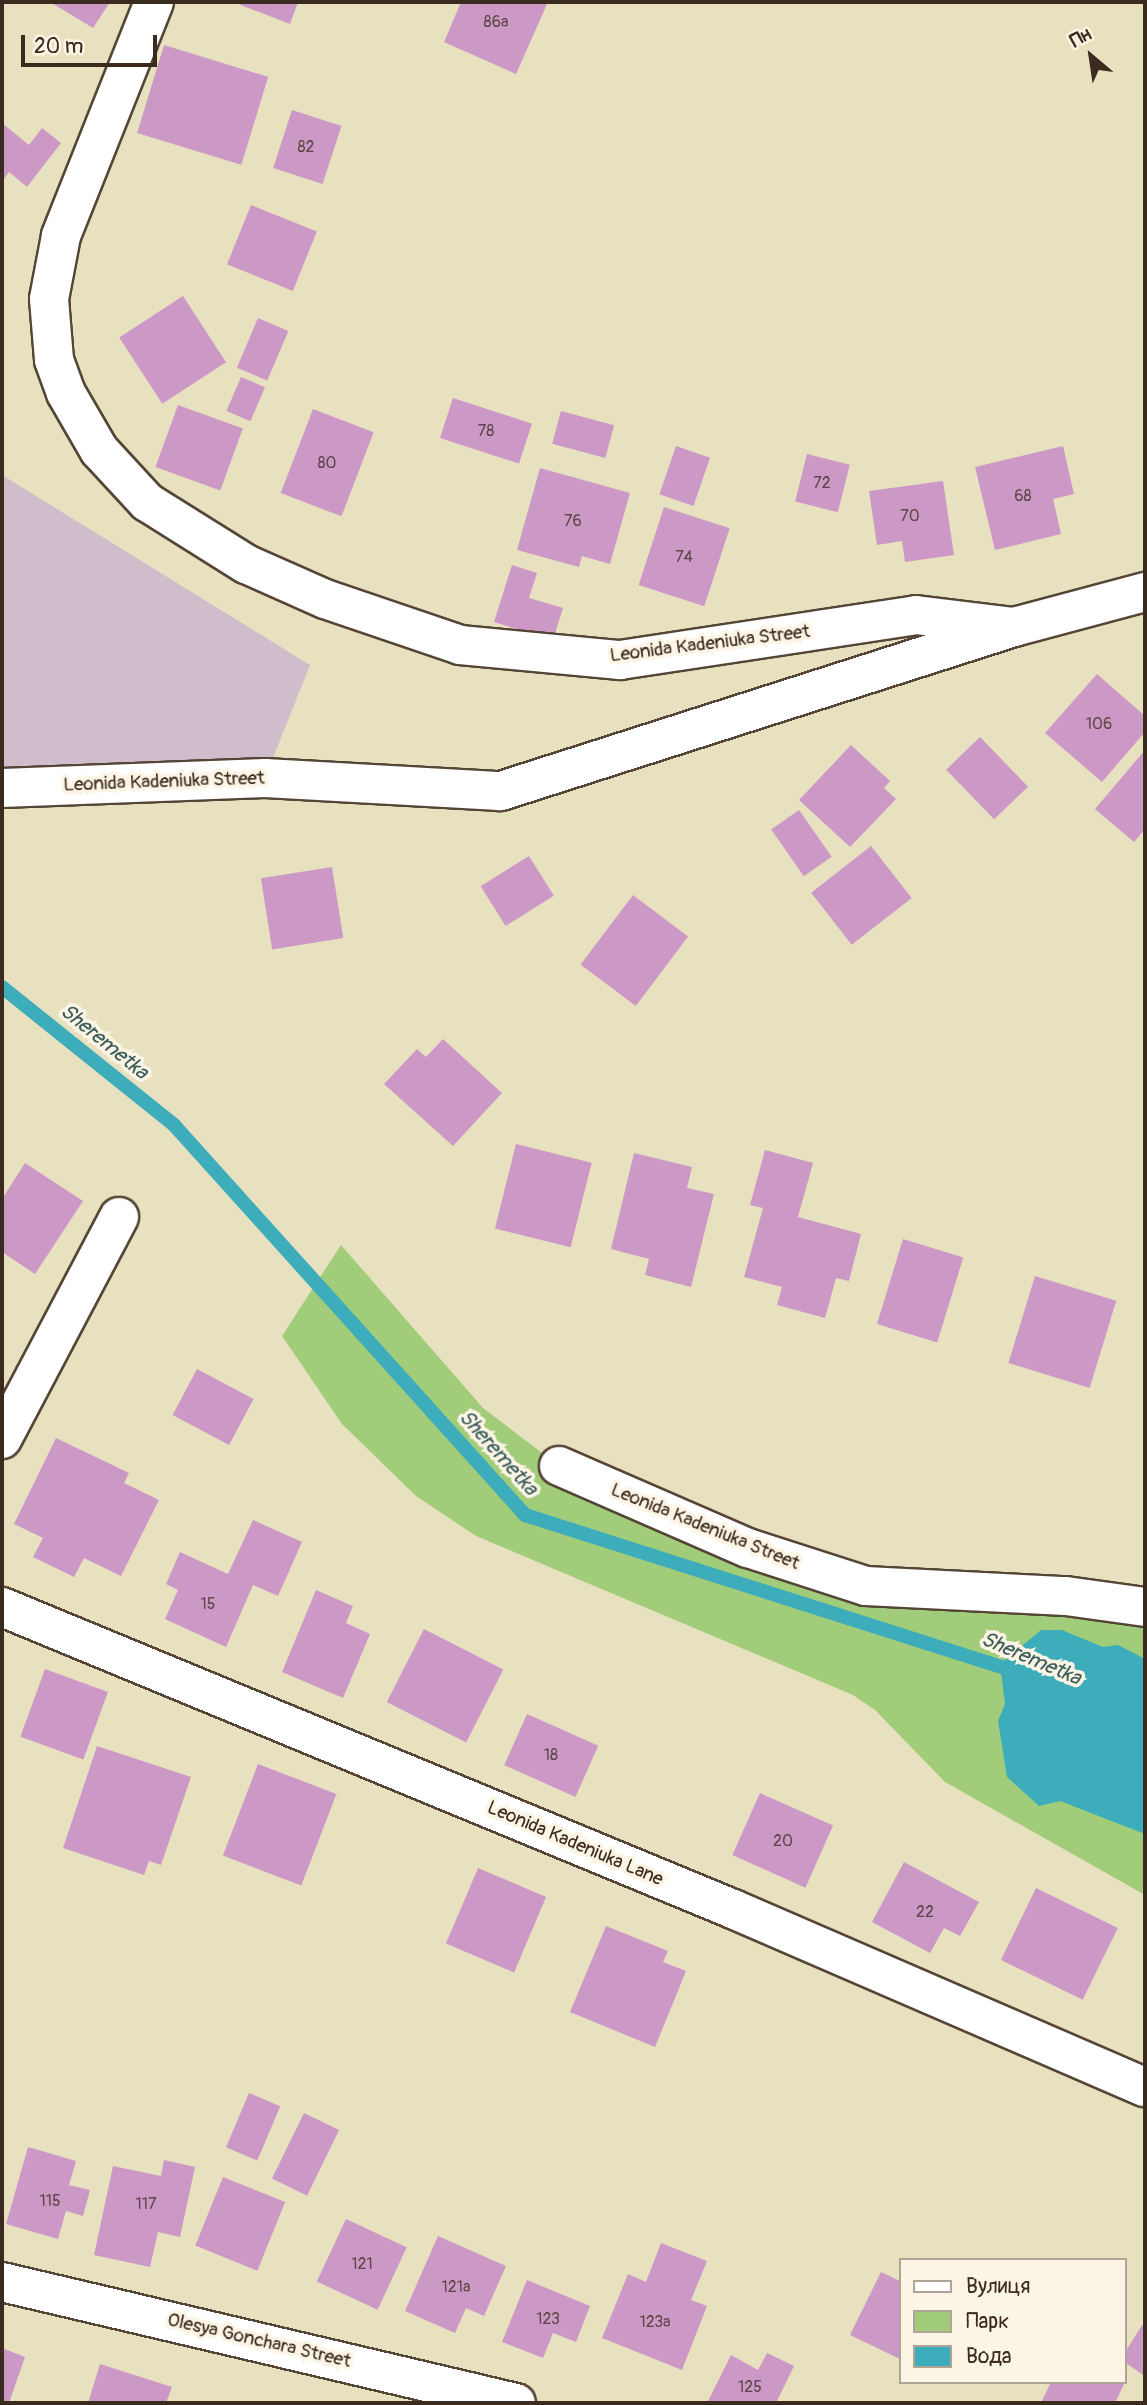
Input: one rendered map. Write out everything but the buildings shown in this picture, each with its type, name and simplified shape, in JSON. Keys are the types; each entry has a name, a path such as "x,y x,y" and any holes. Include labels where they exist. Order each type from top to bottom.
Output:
{"street":[{"name":"Leonida Kadeniuka Street","path":"154,2 61,236 49,299 54,360 66,393 99,450 147,502 246,564 325,599 460,645 620,660 916,615 1014,627"},
{"name":"Leonida Kadeniuka Street","path":"2,787 265,778 501,791 1014,627 1145,592"},
{"path":"2,1439 119,1217"},
{"name":"Leonida Kadeniuka Street","path":"559,1466 748,1548 866,1586 1066,1596 1145,1607"},
{"name":"Leonida Kadeniuka Lane","path":"2,1607 733,1909 1145,2087"},
{"name":"Olesya Gonchara Street","path":"2,2282 516,2403"}],"shaded area":[{"path":"2,475 310,665 265,778 2,788"}],"green space":[{"path":"341,1245 483,1408 559,1466 783,1561 1145,1607 1145,1895 945,1782 875,1710 853,1695 476,1536 416,1496 342,1424 282,1336"}],"water":[{"path":"1041,1630 1062,1630 1103,1647 1118,1645 1145,1659 1145,1834 1060,1801 1039,1806 1007,1777 998,1721 1005,1704 1000,1664"}],"waterway":[{"name":"Sheremetka","path":"2,987 174,1125 525,1515 1014,1671"}]}
